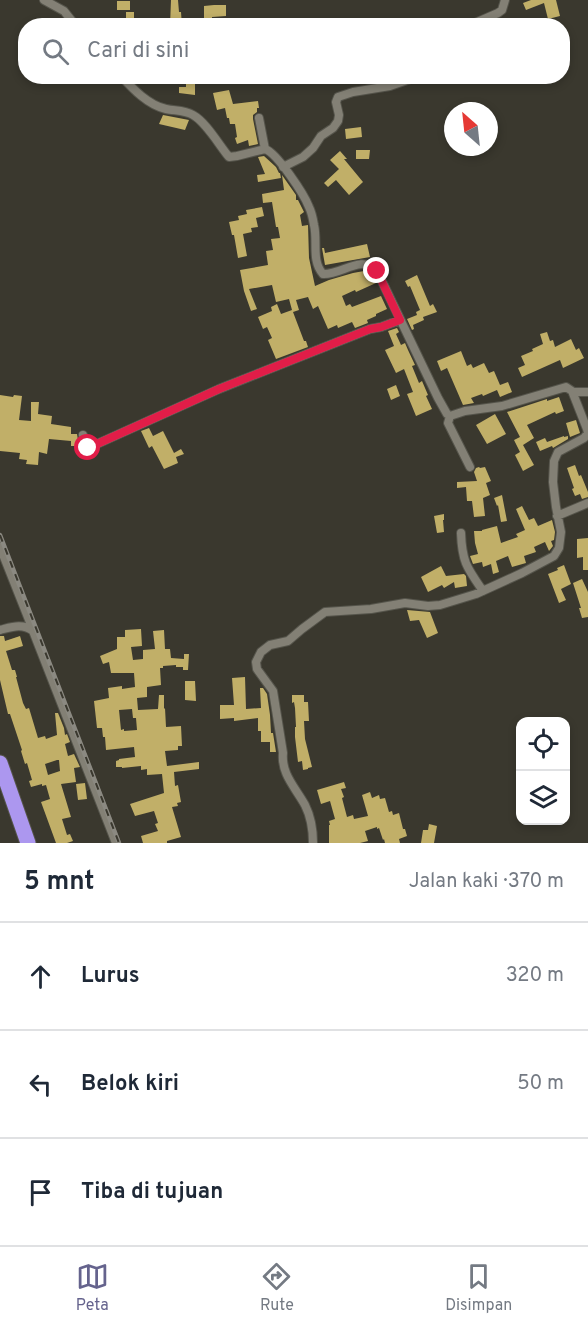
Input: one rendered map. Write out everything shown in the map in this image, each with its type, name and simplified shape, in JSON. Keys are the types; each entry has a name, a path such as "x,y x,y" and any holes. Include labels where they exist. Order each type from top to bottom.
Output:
{"highway":[{"path":"0,763 28,843"}],"street":[{"path":"44,0 64,11 70,18"},
{"path":"486,18 502,10 505,0"},
{"path":"128,84 152,103 165,109 193,115 201,121 229,157 265,149 269,151 304,196 310,209 316,233 317,265 322,273 330,274 360,263 373,267 384,284 442,407 450,416"},
{"path":"283,167 303,157 321,136 333,128 339,115 336,102 338,97 396,84"},
{"path":"259,118 265,149"},
{"path":"83,435 88,448 219,389 370,329 400,320"},
{"path":"313,843 306,808 291,784 282,762 283,753 273,691 257,669 256,662 261,652 270,645 288,641 324,612 371,609 405,603 434,606 483,591 522,573 554,556 559,548 561,532 553,482 554,461 558,452 584,438 588,433 573,392 562,387 502,406 465,411 450,416"},
{"path":"573,392 588,392"},
{"path":"450,416 449,426 471,466"},
{"path":"557,516 588,503"},
{"path":"461,533 465,563 483,591"},
{"path":"0,547 116,843"},
{"path":"0,630 20,626 28,627 33,631"}],"building":[{"path":"171,0 178,0 181,18 170,18"},
{"path":"531,0 556,0 560,16 548,18 544,3 526,10 523,3"},
{"path":"117,1 130,1 130,10 117,10"},
{"path":"226,5 226,16 204,18 204,6"},
{"path":"126,12 134,12 134,18 126,18"},
{"path":"186,84 195,84 195,95 179,93 179,87 186,87"},
{"path":"229,90 233,104 258,101 259,108 253,115 253,119 258,144 249,146 248,140 237,144 235,124 230,124 225,108 217,110 213,93"},
{"path":"163,115 189,120 185,130 159,124"},
{"path":"361,127 362,137 346,139 345,129"},
{"path":"356,150 370,150 369,159 356,159"},
{"path":"340,151 363,182 349,195 336,180 328,187 324,183 339,169 330,160"},
{"path":"264,156 276,167 281,178 258,182 257,175 265,174 258,157"},
{"path":"282,175 296,195 296,200 304,212 300,215 302,226 308,225 309,258 315,286 353,273 368,272 376,283 342,296 346,306 350,304 352,307 381,296 387,309 367,320 368,323 355,328 352,322 338,328 337,325 328,329 318,306 313,309 308,297 296,300 299,310 293,312 308,347 276,359 268,340 272,338 267,327 263,329 258,317 272,311 271,307 277,304 281,314 292,310 289,299 276,302 272,285 249,289 257,309 251,311 240,270 268,265 266,251 273,250 271,239 280,238 272,202 263,203 262,194 284,190"},
{"path":"262,207 264,216 256,218 258,227 251,228 252,232 243,234 247,256 238,258 229,222 239,220 238,216 247,214 246,210"},
{"path":"367,244 370,257 325,265 322,248 325,253"},
{"path":"417,275 430,306 433,304 437,312 423,317 424,320 413,325 412,330 407,319 417,315 416,312 420,310 410,286 408,287 405,281"},
{"path":"397,328 399,332 396,334 401,345 405,343 415,365 412,366 419,383 422,381 432,409 416,416 407,394 413,392 404,369 396,373 385,350 394,346 388,331"},
{"path":"547,332 555,347 571,339 576,350 579,348 584,358 563,368 560,360 522,377 518,368 525,365 521,356 543,344 540,334"},
{"path":"461,351 467,366 471,364 473,368 484,363 489,373 494,371 500,385 508,382 512,392 500,397 497,390 471,398 474,403 463,405 447,368 441,371 437,361"},
{"path":"396,385 400,396 391,400 387,389"},
{"path":"0,395 22,396 19,420 31,421 31,402 39,402 38,414 52,416 51,424 71,427 71,434 77,434 79,446 71,446 71,441 49,439 47,454 39,452 38,465 26,464 27,460 19,459 20,453 0,451"},
{"path":"559,397 564,411 556,414 555,412 527,425 534,438 523,445 534,465 523,471 515,455 520,452 514,440 520,437 507,412"},
{"path":"495,414 506,434 487,444 476,425"},
{"path":"576,420 580,433 570,437 566,423"},
{"path":"149,428 153,436 163,431 174,453 181,449 184,454 176,457 178,463 164,469 152,446 149,448 141,431"},
{"path":"568,436 568,439 553,448 552,446 540,451 536,442 545,438 547,442"},
{"path":"575,465 588,492 588,497 582,499 580,494 575,496 567,468"},
{"path":"479,467 485,467 491,481 486,483 490,495 483,498 485,516 474,517 472,501 467,501 466,487 457,488 457,482 477,481 474,472"},
{"path":"502,495 507,521 501,522 498,505 494,498"},
{"path":"522,506 529,520 534,518 538,526 552,520 555,532 554,540 551,541 553,546 549,551 545,542 534,547 536,552 524,556 526,563 512,567 508,556 496,561 499,572 493,574 491,564 483,567 482,562 473,564 470,556 478,554 474,531 497,526 501,543 518,537 516,534 525,530 516,509"},
{"path":"444,514 444,532 437,533 434,516"},
{"path":"588,538 588,570 583,570 583,557 577,558 577,539"},
{"path":"564,565 571,584 561,589 566,600 559,603 548,574"},
{"path":"441,566 446,576 464,574 467,586 455,588 454,582 444,588 442,585 428,592 421,577"},
{"path":"582,579 588,592 588,617 582,618 573,583"},
{"path":"407,610 430,612 438,633 427,638 419,620 410,621"},
{"path":"141,629 142,646 131,647 133,660 143,659 143,650 155,649 153,631 164,630 165,649 170,649 171,658 184,659 184,654 189,654 188,670 183,670 183,667 176,667 176,665 163,666 160,668 161,685 147,687 147,697 137,698 138,710 158,709 159,695 164,695 166,727 181,726 182,746 178,746 178,750 165,751 167,766 199,762 199,769 174,772 175,786 178,785 181,802 177,803 178,806 172,807 181,837 167,841 167,843 143,843 141,836 158,831 154,811 135,816 130,804 164,793 162,774 147,775 147,769 141,770 141,766 116,767 116,761 119,759 135,757 134,747 106,750 102,728 97,728 94,701 109,698 108,688 135,687 134,673 111,673 109,662 103,664 100,656 117,649 117,637 125,637 125,630","holes":["132,709 133,718 136,718 137,730 121,730 119,710"]},
{"path":"0,636 4,636 5,641 20,636 23,646 6,651 12,670 15,670 23,703 26,709 29,708 38,738 45,736 46,739 57,735 55,713 58,713 65,735 67,734 70,742 65,744 68,756 74,754 80,767 74,768 76,782 61,784 71,817 62,819 67,835 70,834 73,841 56,843 41,802 50,799 46,785 31,787 29,781 32,780 10,714 8,714 0,680","holes":["59,760 60,771 48,775 45,764"]},
{"path":"245,677 246,709 261,708 260,688 263,688 267,694 271,733 273,733 276,752 270,752 270,742 261,742 258,718 234,721 234,718 220,719 220,705 234,705 232,678"},
{"path":"185,681 195,681 196,701 185,700"},
{"path":"292,695 304,695 304,702 308,702 309,721 304,721 305,739 312,767 303,770 302,761 298,762 295,708"},
{"path":"344,782 346,788 341,789 347,817 353,815 354,819 368,816 362,795 370,792 372,798 379,795 380,799 385,798 389,812 392,811 393,815 399,813 407,836 399,839 400,843 385,843 377,827 365,831 368,841 329,843 329,821 335,819 330,801 321,804 317,790"},
{"path":"85,783 87,799 78,800 76,784"},
{"path":"429,824 437,826 434,843 421,843 423,830 428,830"}],"railway":[{"path":"0,535 119,843"}],"route":[{"path":"88,448 219,389 370,329 400,320 377,271"}]}
